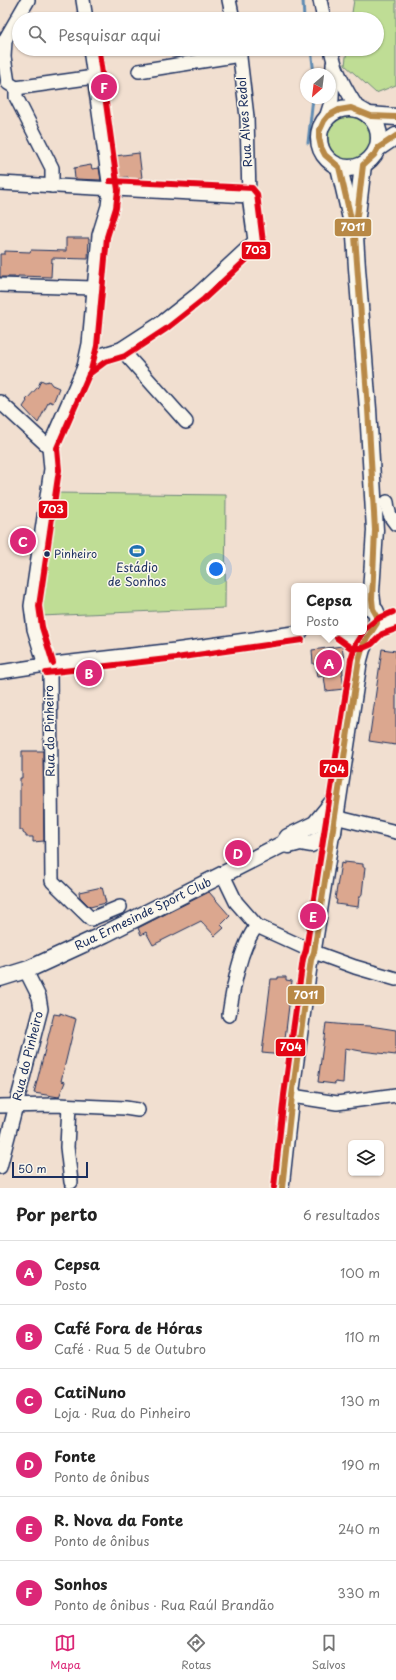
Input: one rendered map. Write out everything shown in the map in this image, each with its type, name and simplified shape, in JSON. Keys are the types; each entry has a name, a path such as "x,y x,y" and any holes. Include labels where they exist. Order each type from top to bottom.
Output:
{"main road":[{"path":"364,113 374,122 378,130 378,148 374,155 363,165 355,168 340,167 331,162 324,155 320,146 319,136 321,127 326,118 341,109 350,108 364,113 396,117"},
{"path":"378,148 396,136"},
{"path":"355,236 363,165"},
{"path":"340,167 355,236 368,409 375,549 369,606 377,623 367,628"},
{"path":"369,606 386,616 396,618"},
{"path":"367,630 385,624 396,618"},
{"path":"314,824 334,824 337,797 362,648 356,635"},
{"name":"Rua Ermesinde Sport Club","path":"0,978 26,970 105,934 283,844 288,837 314,824 337,797"},
{"name":"Rua Ermesinde Sport Club","path":"283,844 289,845 300,842 311,844 334,824"}],"street":[{"path":"21,12 28,0"},
{"path":"83,0 85,12"},
{"path":"229,0 232,12"},
{"path":"320,0 323,12"},
{"path":"12,28 5,40 4,57 8,83 16,88 94,77"},
{"path":"0,402 49,447 84,367 89,344 99,235 108,206 110,189 91,56"},
{"path":"139,71 218,56"},
{"name":"Rua Alves Redol","path":"121,349 161,323 199,294 255,241 249,196 247,117 239,56"},
{"path":"332,56 348,95 364,113"},
{"path":"326,118 332,98 334,63"},
{"path":"16,88 16,96 52,168 52,186"},
{"path":"0,183 249,196"},
{"path":"0,285 93,288"},
{"path":"84,367 101,355 121,349 186,422"},
{"name":"Rua do Pinheiro","path":"49,447 51,469 31,606 34,629 45,665 50,673 52,881 91,919 120,907"},
{"path":"387,502 391,518 396,524"},
{"path":"0,672 291,633"},
{"path":"282,1188 292,1096 311,960 314,952 334,824 396,832"},
{"path":"311,844 319,852 327,867"},
{"path":"223,875 236,902 257,926 314,952 355,967 396,979"},
{"path":"229,1015 234,984 250,935 257,926"},
{"name":"Rua do Pinheiro","path":"0,1167 41,1008 39,997 26,970"},
{"path":"292,1096 337,1103 396,1095"},
{"path":"0,1106 69,1106 125,1108 138,1110"},
{"path":"69,1106 67,1147 70,1182"}],"green space":[{"path":"354,0 396,0 396,85 376,93 345,65 346,56 384,56 384,12 352,12"},
{"path":"350,116 362,120 368,126 372,138 368,150 362,156 350,160 338,156 332,150 328,138 332,126 338,120"},
{"name":"Estádio de Sonhos","path":"54,493 226,495 225,608 41,616"}],"building":[{"path":"139,153 142,178 117,178 115,156"},
{"path":"91,165 92,169 99,168 101,180 75,179 74,168"},
{"path":"66,238 89,238 88,259 52,258 51,277 0,277 0,254 5,254 5,251 66,251"},
{"path":"41,380 45,382 49,381 52,385 59,388 53,403 49,401 38,423 23,407 27,401 26,400 38,387"},
{"path":"342,646 344,660 342,661 342,674 344,689 326,691 324,676 318,677 316,664 313,664 312,650"},
{"path":"382,649 396,651 396,745 369,741"},
{"path":"22,751 43,751 44,841 33,842 33,837 26,837 23,830 20,830 20,778 22,778"},
{"path":"344,862 363,864 363,867 365,867 362,894 359,898 358,907 336,904 337,900 335,899 341,863 344,864"},
{"path":"102,887 106,903 90,907 80,897 79,892"},
{"path":"209,892 230,916 221,925 224,928 215,936 201,921 153,945 146,932 141,935 138,928"},
{"path":"278,977 286,977 286,980 292,981 283,1055 262,1053 271,979 278,979"},
{"path":"60,1013 76,1019 61,1081 65,1082 59,1097 34,1093 54,1014 60,1015"},
{"path":"326,1023 370,1026 396,1030 396,1055 345,1048 343,1083 335,1082 335,1084 318,1082"}],"waterway":[{"path":"303,0 304,12"},
{"path":"312,56 313,68"},
{"path":"308,143 312,104"}],"transit line":[{"name":"703","path":"53,663 42,627 39,606 59,470 57,448 91,370 97,346 107,237 116,208 118,190 100,56"},
{"name":"7011","path":"282,1188 292,1096 311,960 314,952 359,660 364,643 377,623 377,616 373,609 372,599 375,530 368,409 355,236 339,167 325,155 321,147 319,132 328,116 339,110 351,108 371,116 396,117"},
{"name":"7011","path":"357,216 363,165 374,155 378,148 396,136"},
{"name":"703","path":"89,374 105,362 125,356 166,329 204,299 260,247 263,242 257,194 252,188 110,181"},
{"name":"704","path":"367,627 377,619 393,612"},
{"name":"703","path":"337,638 351,648 363,648 372,644 382,634 396,629"},
{"name":"704","path":"274,1187 284,1095 303,959 306,950 351,659 356,643 361,635"},
{"name":"703","path":"46,673 176,658 302,640"}],"place":[{"name":"Sonhos","path":"104,87"},
{"name":"CatiNuno","path":"23,541"},
{"name":"Estádio de Sonhos","path":"137,551"},
{"name":"Pinheiro","path":"47,554"},
{"name":"Cepsa","path":"329,663"},
{"name":"Café Fora de Hóras","path":"89,673"},
{"name":"Fonte","path":"238,853"},
{"name":"R. Nova da Fonte","path":"313,916"}]}
